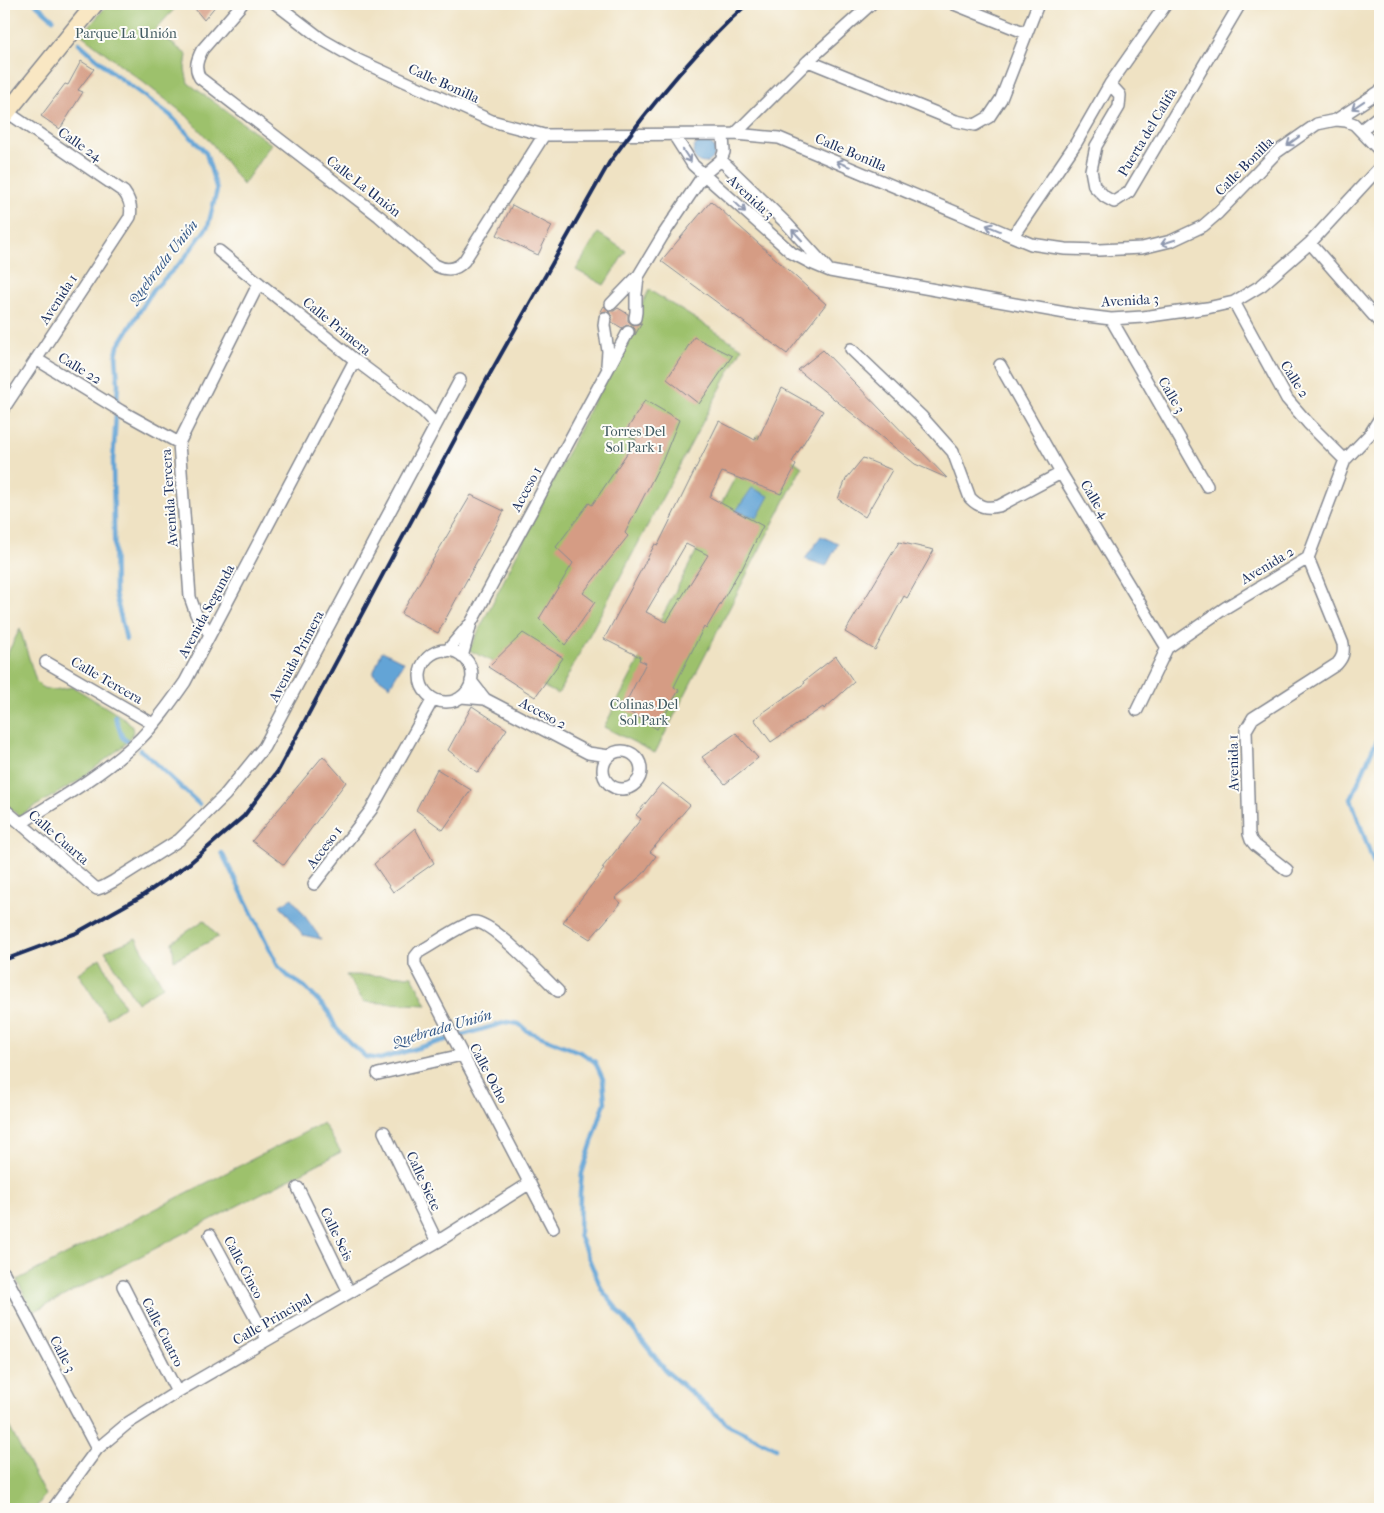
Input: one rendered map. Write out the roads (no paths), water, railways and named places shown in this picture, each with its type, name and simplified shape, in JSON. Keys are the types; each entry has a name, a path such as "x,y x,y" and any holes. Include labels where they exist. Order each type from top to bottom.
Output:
{"main road":[{"path":"5,114 95,4"}],"street":[{"name":"Calle La Unión","path":"242,4 202,50 197,59 196,67 200,78 379,216 443,269 460,266 464,261 544,134"},
{"name":"Calle Bonilla","path":"276,4 322,40 366,63 492,121 544,134 735,134 779,138 1031,244 1065,249 1142,248 1171,242 1203,226 1277,152 1317,124 1336,120 1380,91"},
{"path":"735,134 808,61 871,4"},
{"path":"954,4 1026,33"},
{"path":"808,61 956,121 976,125 989,117 1001,99 1038,4"},
{"path":"1013,236 1076,143 1110,84 1166,4"},
{"name":"Puerta del Califa","path":"1110,84 1120,95 1119,107 1096,146 1091,170 1094,186 1105,198 1114,202 1129,192 1240,4"},
{"name":"Calle 24","path":"5,114 124,192 131,204"},
{"path":"1361,130 1380,114"},
{"path":"1336,120 1354,124 1380,151"},
{"name":"Avenida 3","path":"674,135 693,165 768,233 792,252 811,263 830,271 1071,314 1111,319 1143,317 1234,302 1262,285 1310,244 1380,167"},
{"name":"Avenida 3","path":"704,174 721,160 724,152 722,135"},
{"name":"Avenida 3","path":"721,160 787,224 830,271"},
{"path":"612,304 639,275 704,174"},
{"name":"Avenida 1","path":"4,408 130,217 131,204"},
{"path":"1310,244 1380,323"},
{"name":"Calle Primera","path":"220,251 354,360 423,411 436,425"},
{"path":"635,318 639,275"},
{"name":"Avenida Tercera","path":"210,634 196,614 190,597 179,443 259,283"},
{"name":"Calle 2","path":"1234,302 1287,399 1345,460"},
{"name":"Acceso 1","path":"605,318 604,325 608,352 607,369"},
{"name":"Calle 3","path":"1111,319 1207,486"},
{"name":"Acceso 1","path":"314,884 370,810 433,699 427,694 420,681 420,673 426,659 439,651 447,651 471,623 628,332"},
{"path":"851,349 921,416 953,452 970,498 975,503 983,507 999,506 1061,473"},
{"name":"Calle 22","path":"36,360 179,443"},
{"name":"Avenida Segunda","path":"21,823 78,789 140,739 185,682 354,360"},
{"name":"Calle 4","path":"1000,364 1061,473 1166,648"},
{"name":"Avenida Primera","path":"94,888 99,889 114,881 179,840 225,795 264,747 460,380"},
{"name":"Avenida 2","path":"1166,648 1225,608 1308,558 1345,460 1370,434 1380,418"},
{"name":"Avenida 1","path":"1287,870 1255,845 1249,834 1246,730 1253,718 1337,664 1342,658 1344,652 1343,644 1308,558"},
{"name":"Acceso 1","path":"462,656 471,623"},
{"path":"1137,710 1166,648"},
{"path":"433,699 443,702 453,701 468,690 471,680 468,663 455,652 447,651"},
{"name":"Calle Tercera","path":"46,662 153,724"},
{"name":"Acceso 2","path":"471,680 485,699"},
{"name":"Acceso 2","path":"462,696 485,699 588,753 609,756 616,752 630,752 637,757 642,769 638,782 625,789 610,785 605,778 603,770 588,753"},
{"path":"603,770 609,756"},
{"name":"Calle Cuarta","path":"4,809 94,888"},
{"name":"Calle Ocho","path":"553,1228 415,964 415,958 420,952 464,925 474,922 481,923 491,928 558,991"},
{"path":"378,1074 462,1055"},
{"name":"Calle Siete","path":"384,1132 437,1242"},
{"name":"Calle Principal","path":"53,1509 97,1449 128,1423 267,1339 437,1242 530,1183"},
{"name":"Calle Seis","path":"298,1188 350,1292"},
{"name":"Calle Cinco","path":"210,1235 267,1339"},
{"name":"Calle 3","path":"4,1273 97,1449"},
{"name":"Calle Cuatro","path":"123,1286 177,1392"}],"water":[{"path":"704,141 714,148 715,152 708,162 704,163 694,156 693,152 700,142"},
{"path":"752,488 769,496 757,518 736,511"},
{"path":"821,536 838,544 826,566 805,559"},
{"path":"382,651 404,662 390,686 373,674"},
{"path":"292,898 321,939 303,935 280,905"}],"waterway":[{"name":"Quebrada Unión","path":"36,4 53,19"},
{"name":"Quebrada Unión","path":"79,43 113,73 170,115 206,153 217,190 208,226 183,260 153,290 118,346 116,355 118,384 113,461 115,593 126,639"},
{"name":"Quebrada Unión","path":"115,716 122,737 127,741"},
{"path":"1380,736 1351,799 1380,881"},
{"name":"Quebrada Unión","path":"140,750 199,804"},
{"name":"Quebrada Unión","path":"222,853 278,966 288,976 305,987 328,1011 336,1028 366,1057 380,1059 507,1022 519,1024 527,1031 582,1053 595,1062 603,1079 605,1102 582,1173 579,1235 602,1290 666,1371 730,1426 776,1448"}],"railway":[{"path":"4,960 76,933 142,896 190,863 244,816 278,771 487,379 609,163 691,60 747,4"}],"park label":[{"name":"Parque La Unión","path":"126,33"},
{"name":"Torres Del Sol Park 1","path":"634,440"},
{"name":"Colinas Del Sol Park","path":"644,712"}]}
